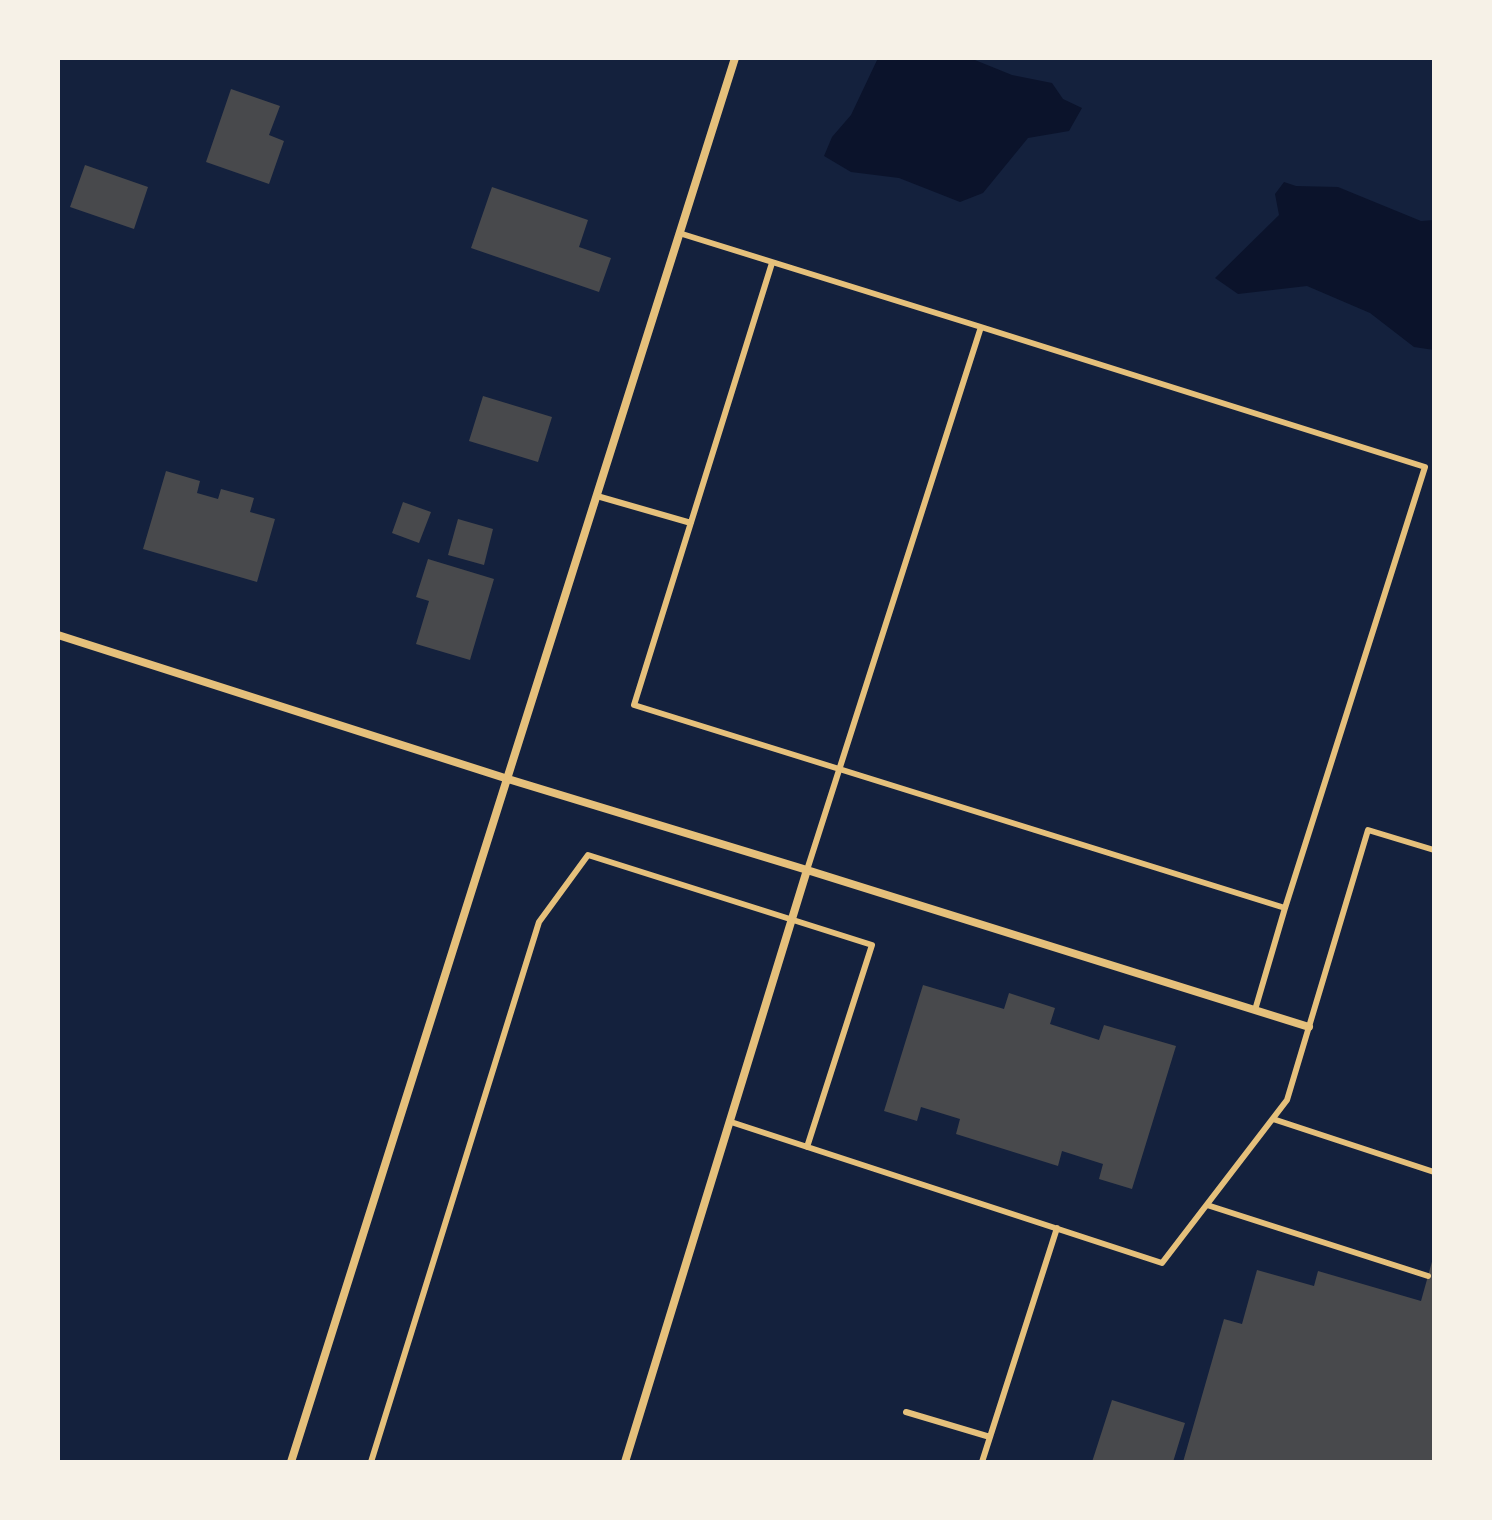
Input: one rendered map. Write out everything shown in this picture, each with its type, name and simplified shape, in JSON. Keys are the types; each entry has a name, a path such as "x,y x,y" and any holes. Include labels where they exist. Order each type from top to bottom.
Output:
{"street":[{"path":"291,1462 735,58"},
{"path":"58,635 508,779 1309,1027"},
{"path":"625,1462 807,870"}],"lane":[{"path":"679,233 1425,467 1255,1010"},
{"path":"772,263 634,705 1285,908"},
{"path":"807,870 981,327"},
{"path":"597,496 691,523"},
{"path":"731,1122 1162,1263 1287,1100 1368,830 1434,850"},
{"path":"371,1462 539,922 588,855 872,945 807,1147"},
{"path":"1273,1119 1434,1172"},
{"path":"1207,1205 1428,1276"},
{"path":"982,1462 1057,1228"},
{"path":"906,1412 990,1437"}],"water":[{"path":"878,58 970,58 1012,75 1052,83 1063,99 1082,108 1069,131 1028,138 983,193 960,202 899,178 851,172 824,156 832,137 851,115"},
{"path":"1284,182 1296,186 1338,187 1421,221 1434,220 1434,350 1414,347 1370,313 1307,286 1238,294 1215,278 1279,215 1275,194"}],"building":[{"path":"231,89 280,106 269,135 284,141 269,184 206,162"},
{"path":"85,165 148,187 134,229 70,207"},
{"path":"492,187 588,220 579,247 611,258 599,292 471,248"},
{"path":"483,396 552,417 538,462 469,441"},
{"path":"166,471 200,481 197,493 218,499 221,489 254,498 250,512 275,519 257,582 143,549"},
{"path":"403,502 431,512 419,543 392,533"},
{"path":"458,519 493,529 484,565 448,555"},
{"path":"428,559 494,579 470,660 416,644 429,601 416,597"},
{"path":"923,985 1004,1009 1009,993 1055,1008 1050,1024 1099,1040 1104,1025 1176,1046 1132,1189 1099,1179 1103,1164 1062,1151 1058,1166 956,1134 960,1119 921,1107 917,1121 884,1111"},
{"path":"1433,1258 1434,1462 1183,1462 1224,1319 1242,1324 1257,1270 1314,1286 1318,1271 1421,1301"},
{"path":"1112,1400 1185,1423 1173,1462 1092,1462"}]}
